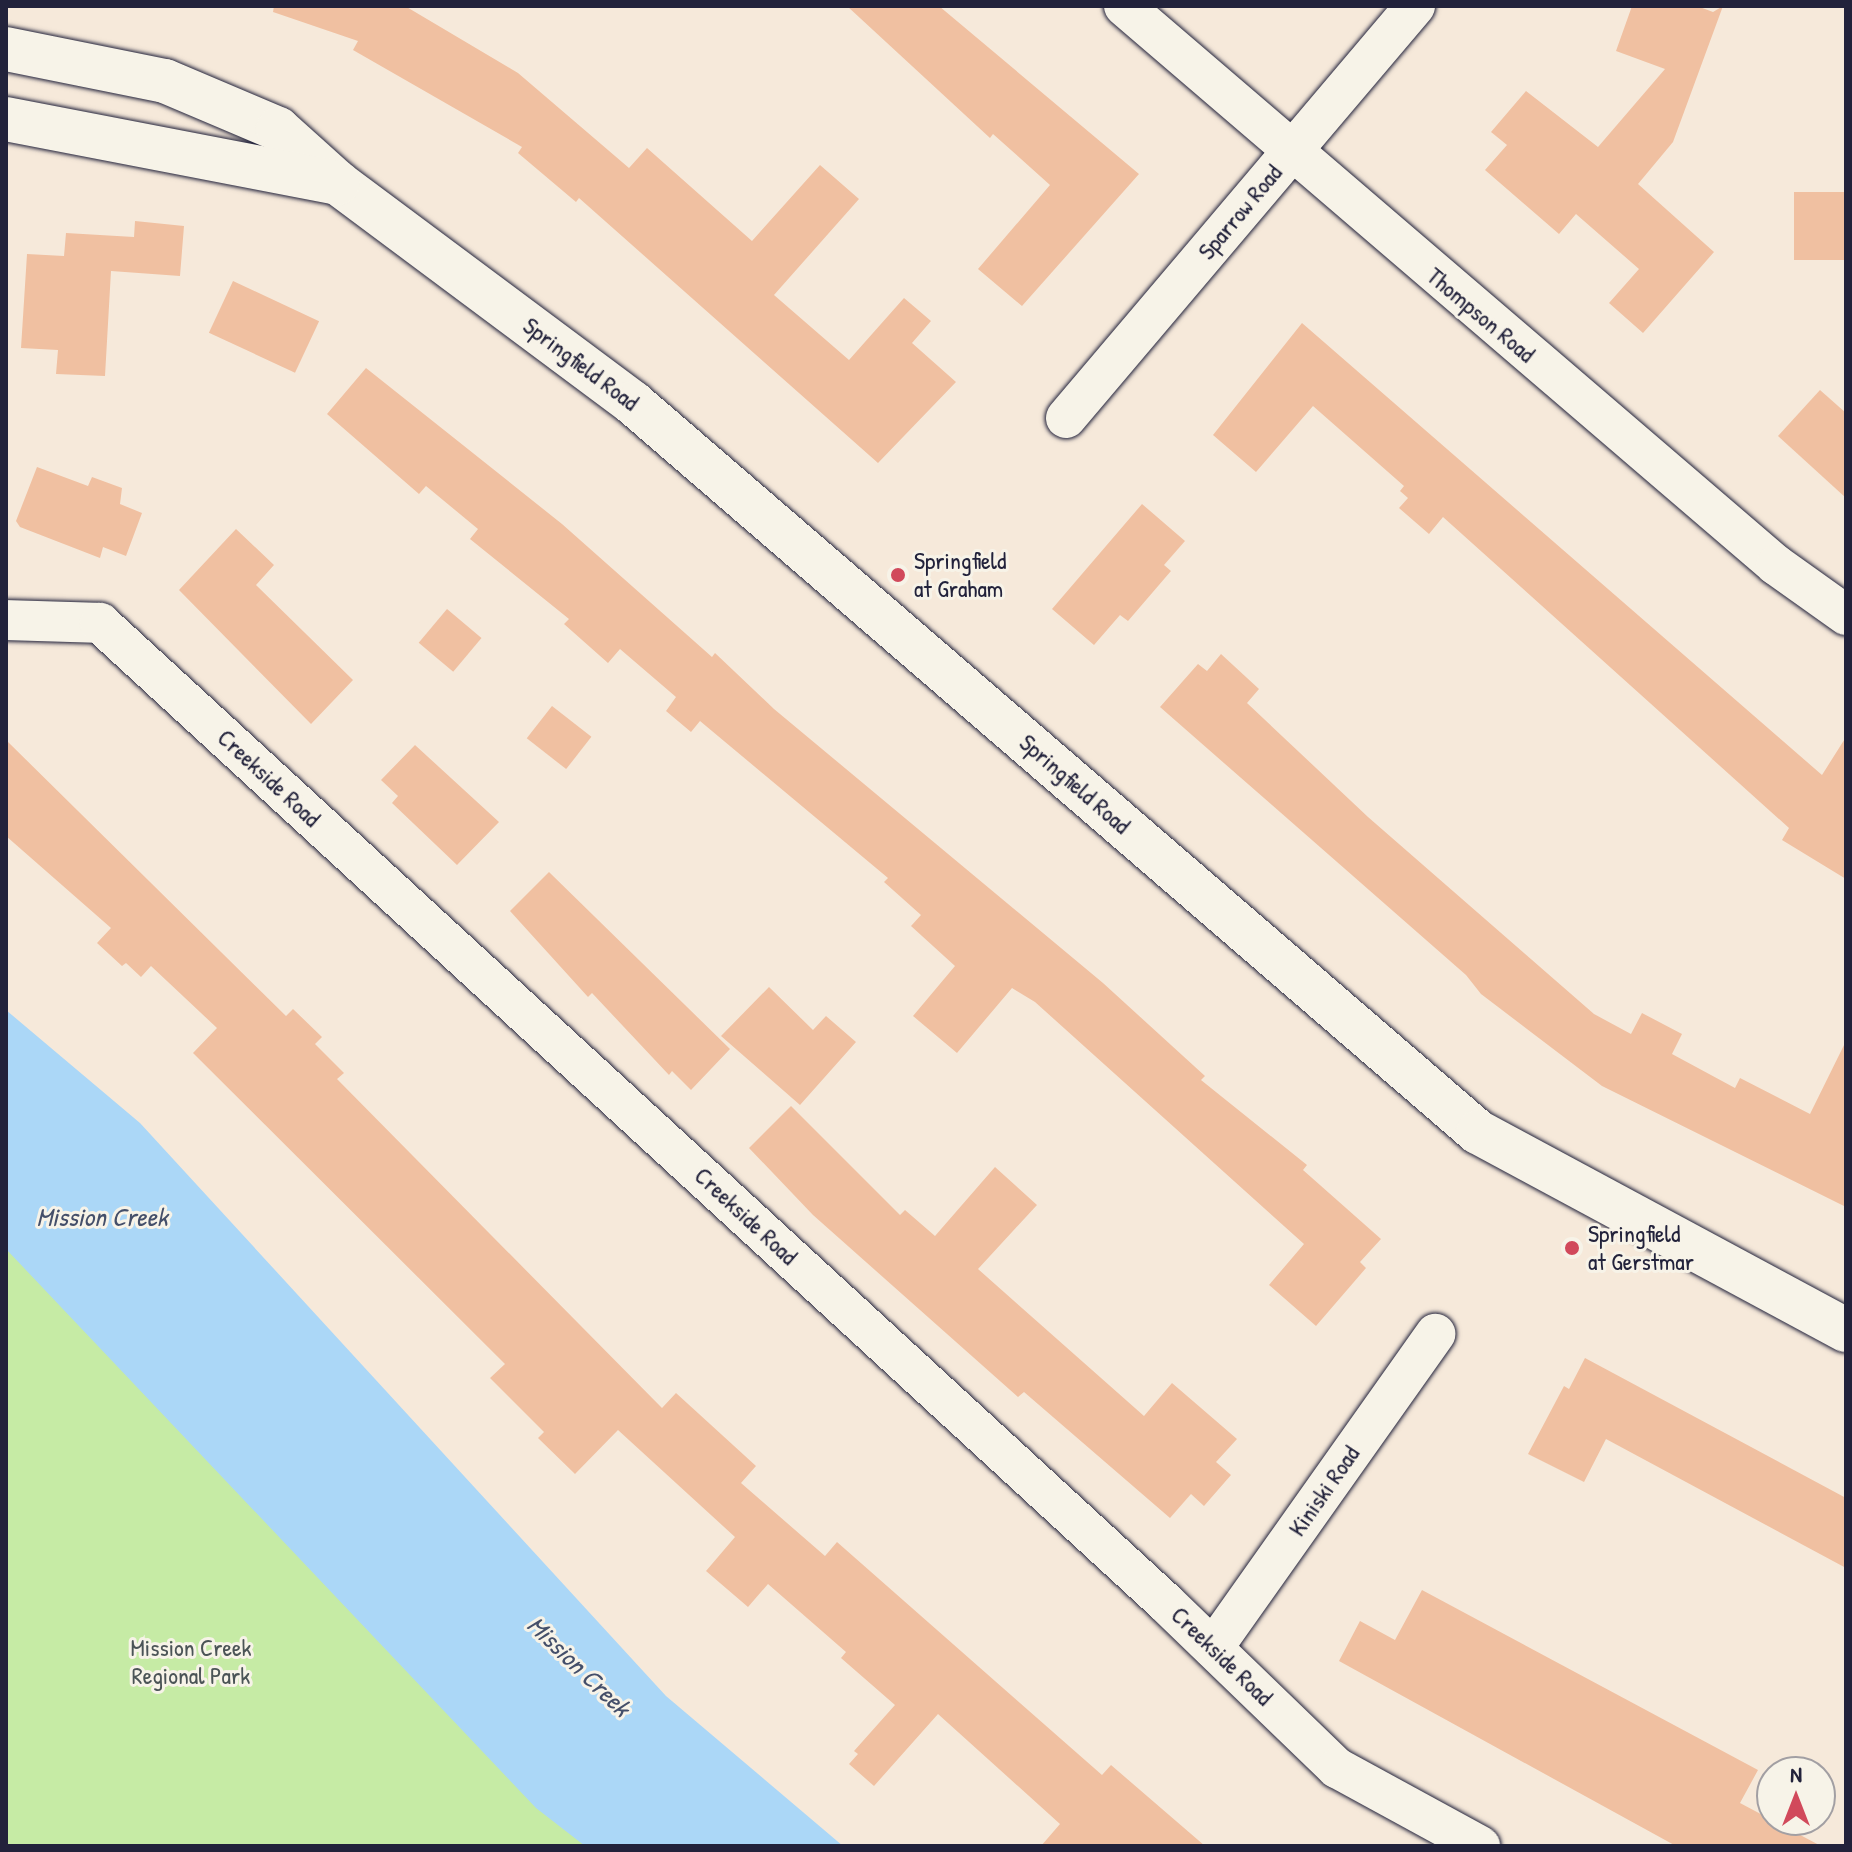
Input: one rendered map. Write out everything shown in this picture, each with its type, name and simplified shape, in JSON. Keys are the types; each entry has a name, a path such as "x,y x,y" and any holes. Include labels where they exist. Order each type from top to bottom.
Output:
{"main road":[{"name":"Springfield Road","path":"6,49 165,81 278,129 338,183 633,403 1478,1132 1846,1330"},
{"name":"Springfield Road","path":"6,119 338,183"}],"street":[{"name":"Thompson Road","path":"1124,6 1289,153 1776,565 1846,615"},
{"name":"Sparrow Road","path":"1066,418 1415,6"},
{"name":"Creekside Road","path":"6,620 100,623 1213,1648 1337,1768 1480,1846"},
{"name":"Kiniski Road","path":"1213,1648 1435,1334"}],"green space":[{"name":"Mission Creek Regional Park","path":"6,1194 618,1846 6,1846"}],"water":[{"name":"Mission Creek","path":"6,1010 140,1123 666,1696 843,1846 585,1846 536,1808 6,1249"}],"building":[{"path":"274,6 405,6 518,73 629,168 647,148 752,241 820,165 859,199 774,295 849,360 904,298 931,321 912,343 956,382 878,463 579,198 576,202 518,153 522,147 353,50 358,41 273,12"},
{"path":"847,6 939,6 1139,174 1022,306 978,269 1050,185 993,134 990,138"},
{"path":"1632,6 1697,6 1713,12 1723,6 1673,142 1638,184 1714,252 1643,333 1609,303 1639,269 1576,214 1559,234 1485,170 1507,145 1491,132 1526,91 1598,147 1665,69 1616,51"},
{"path":"1794,192 1845,192 1845,260 1794,260"},
{"path":"135,221 184,226 180,276 111,271 105,376 56,374 58,350 21,348 27,254 64,256 66,233 134,237"},
{"path":"233,281 319,321 295,373 209,333"},
{"path":"1302,323 1822,775 1846,737 1846,879 1782,840 1789,828 1443,517 1429,534 1399,508 1408,498 1400,491 1404,486 1313,406 1256,472 1213,435"},
{"path":"366,368 562,524 712,657 715,653 774,709 1103,983 1205,1076 1201,1080 1307,1165 1303,1170 1381,1239 1360,1262 1366,1268 1316,1326 1269,1285 1304,1244 1035,1002 1012,988 957,1053 913,1016 955,966 911,926 921,915 884,882 888,878 700,721 691,732 666,711 676,697 620,649 608,663 564,624 569,619 470,539 478,529 426,486 419,494 327,414"},
{"path":"1820,390 1846,413 1846,498 1778,436"},
{"path":"37,467 88,486 92,477 122,488 120,504 142,513 126,556 103,547 100,558 20,527 16,521"},
{"path":"1142,504 1185,541 1164,565 1171,571 1128,621 1120,615 1094,645 1052,609"},
{"path":"236,529 274,565 256,585 353,680 311,724 179,590"},
{"path":"447,609 481,638 453,672 419,643"},
{"path":"1221,654 1259,689 1247,703 1368,817 1594,1014 1631,1034 1642,1013 1682,1034 1672,1054 1735,1088 1740,1078 1810,1114 1846,1041 1846,1207 1602,1086 1481,994 1466,975 1160,707 1198,664 1207,671"},
{"path":"552,706 591,737 566,769 527,738"},
{"path":"6,740 286,1016 293,1009 322,1037 315,1044 344,1073 337,1079 662,1408 676,1393 756,1466 741,1483 825,1556 837,1542 1102,1775 1111,1765 1205,1846 1041,1846 1060,1824 938,1714 874,1786 849,1764 858,1754 854,1751 895,1705 841,1658 846,1652 768,1584 748,1607 706,1571 735,1537 618,1430 575,1474 538,1438 544,1432 490,1378 505,1364 193,1053 217,1028 151,966 141,977 126,963 122,966 97,943 111,928 6,836"},
{"path":"415,745 499,822 457,865 392,803 398,796 381,780"},
{"path":"549,872 730,1049 691,1090 672,1071 669,1075 592,993 588,997 510,911"},
{"path":"769,987 813,1030 826,1016 856,1042 800,1105 721,1036"},
{"path":"791,1106 900,1215 905,1210 935,1236 995,1167 1037,1205 978,1269 1144,1416 1172,1383 1237,1439 1216,1462 1231,1475 1204,1506 1191,1494 1170,1518 1024,1392 1018,1397 813,1215 749,1148"},
{"path":"1585,1358 1846,1498 1846,1568 1606,1439 1584,1482 1528,1454 1564,1386 1569,1389"},
{"path":"1422,1590 1756,1769 1740,1803 1756,1811 1756,1836 1802,1836 1821,1846 1676,1846 1339,1661 1360,1621 1395,1640"}],"place":[{"name":"Springfield at Graham","path":"898,575"},
{"name":"Springfield at Gerstmar","path":"1572,1248"}]}
